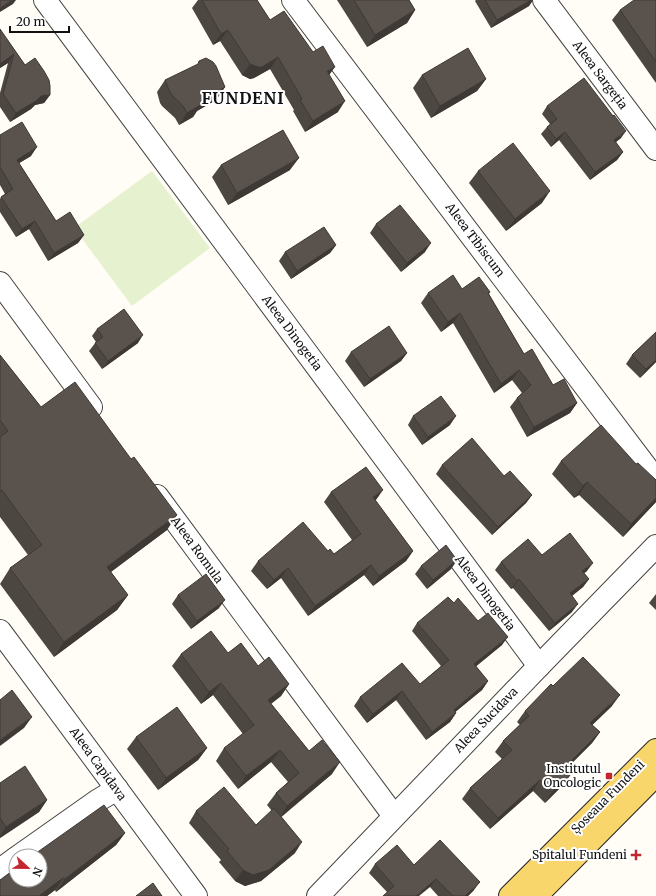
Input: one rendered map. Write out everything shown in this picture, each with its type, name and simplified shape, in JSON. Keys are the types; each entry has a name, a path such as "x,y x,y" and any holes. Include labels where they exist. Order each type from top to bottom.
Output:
{"main road":[{"name":"Șoseaua Fundeni","path":"510,896 656,750"},
{"name":"Șoseaua Fundeni","path":"536,896 656,775"}],"street":[{"name":"Aleea Dinogetia","path":"45,0 539,666"},
{"name":"Aleea Tibiscum","path":"293,0 656,480"},
{"name":"Aleea Sargeția","path":"544,0 656,149"},
{"path":"0,283 104,424"},
{"name":"Aleea Romula","path":"147,482 394,816"},
{"name":"Aleea Sucidava","path":"318,896 656,546"},
{"name":"Aleea Capidava","path":"0,631 196,896"},
{"path":"30,848 97,801 117,789"}],"green space":[{"path":"152,171 210,248 132,306 74,228"}],"building":[{"path":"0,0 12,0 0,8"},
{"path":"202,0 257,0 270,20 284,11 313,52 323,46 335,67 327,71 345,101 313,121 300,100 302,99 278,57 262,67 250,64 228,30 221,34"},
{"path":"354,0 409,0 415,10 375,35"},
{"path":"485,0 531,0 497,20"},
{"path":"634,0 656,0 656,62 620,10"},
{"path":"0,29 25,65 35,58 49,80 50,95 41,96 36,101 16,113 3,94 14,54 0,64"},
{"path":"468,48 486,79 440,106 422,75"},
{"path":"206,58 213,62 216,66 225,87 200,102 202,104 187,113 183,106 171,94 165,80 198,64 199,61"},
{"path":"584,78 626,131 614,140 623,152 595,172 565,132 556,139 547,127 557,119 547,106"},
{"path":"22,122 37,147 17,160 56,221 70,212 84,235 54,253 35,221 22,229 1,197 13,189 0,167 0,135"},
{"path":"283,130 299,158 237,193 221,165"},
{"path":"513,143 550,191 515,219 478,171"},
{"path":"400,205 431,243 407,263 376,224"},
{"path":"324,227 336,245 297,271 285,252"},
{"path":"453,275 462,289 479,277 490,292 488,293 524,354 532,349 553,385 564,379 577,403 534,427 517,398 531,385 519,370 501,384 460,313 448,322 428,293"},
{"path":"124,309 143,335 108,361 95,343 103,337 97,329"},
{"path":"389,326 407,353 370,379 351,352"},
{"path":"656,332 656,360 646,369 632,355"},
{"path":"0,355 41,407 75,382 131,459 134,457 177,515 107,567 128,595 64,642 10,568 42,545 2,490 0,492 0,437 8,431 0,420"},
{"path":"441,396 456,416 428,437 413,416"},
{"path":"601,425 636,464 638,463 656,480 656,498 631,524 587,482 583,486 561,461"},
{"path":"472,438 504,476 510,471 532,495 498,527 442,465"},
{"path":"366,467 383,490 373,497 413,551 379,576 371,565 315,606 288,568 274,580 258,561 303,522 328,551 330,549 334,554 361,534 331,492"},
{"path":"570,533 593,563 582,571 589,579 570,593 578,604 555,623 519,579 517,581 501,562 528,539 542,555"},
{"path":"446,545 457,560 433,580 421,566"},
{"path":"206,574 225,600 197,621 178,595"},
{"path":"448,597 454,603 458,598 478,621 488,613 508,637 474,664 488,681 454,710 456,713 432,732 402,691 373,714 360,697 402,663 420,684 449,660 417,623"},
{"path":"211,631 228,653 241,643 258,666 269,657 289,684 268,700 309,751 322,740 340,762 287,806 276,793 299,773 280,750 246,776 224,748 254,725 221,683 209,692 181,654"},
{"path":"583,657 620,695 590,723 600,732 566,766 572,773 552,792 540,780 498,818 470,788 512,750 503,741 529,716 525,711 551,684 553,686"},
{"path":"12,690 32,717 0,740 0,700"},
{"path":"177,707 207,748 166,778 136,737"},
{"path":"25,766 47,800 6,827 0,818 0,783"},
{"path":"224,787 256,825 274,808 302,842 269,870 253,875 243,870 227,851 229,849 196,811"},
{"path":"104,805 125,833 65,879 63,878 39,896 0,896 0,880 8,874 8,888 48,888 48,848 43,848"},
{"path":"440,840 480,882 465,896 453,896 436,879 416,896 383,896 394,886 375,864 397,845 414,865"},
{"path":"153,883 162,896 136,896"}],"place":[{"name":"Institutul Oncologic","path":"609,776"},
{"name":"Spitalul Fundeni","path":"636,855"}],"district":[{"name":"FUNDENI","path":"243,98"}]}
